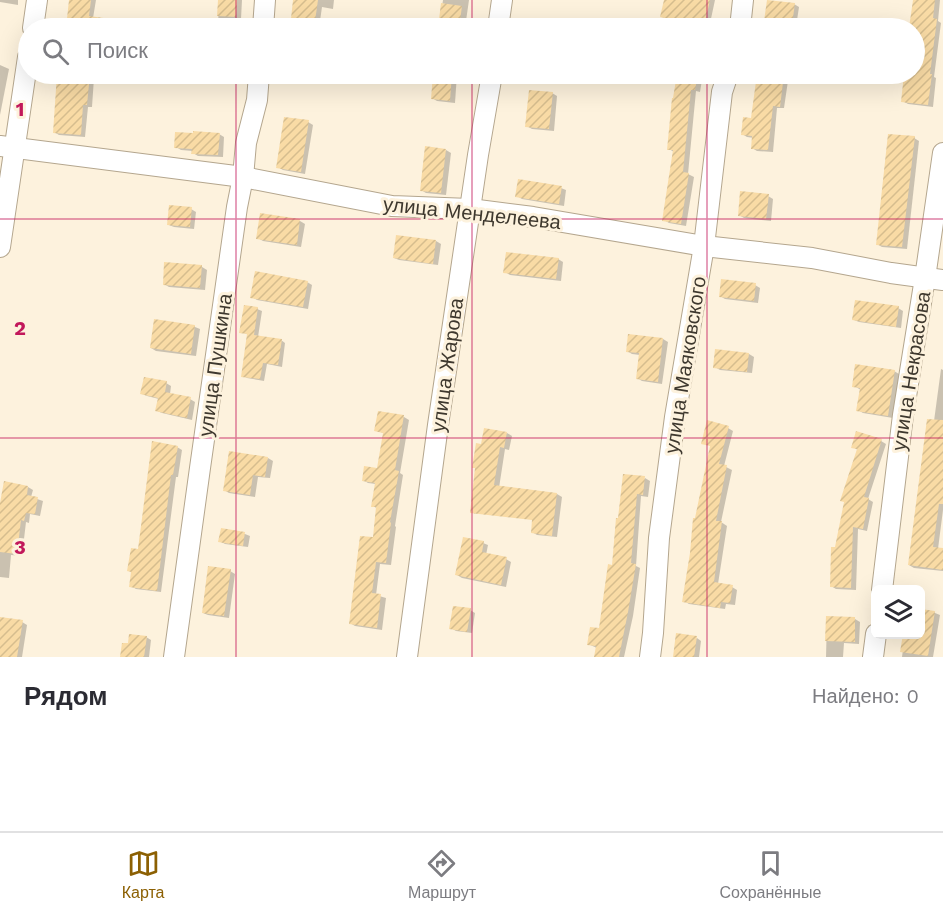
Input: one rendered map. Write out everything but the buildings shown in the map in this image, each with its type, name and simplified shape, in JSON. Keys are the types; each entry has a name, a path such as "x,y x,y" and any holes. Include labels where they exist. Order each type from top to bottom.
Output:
{"street":[{"path":"34,18 37,0"},
{"path":"264,18 265,0"},
{"path":"499,18 502,0"},
{"path":"741,18 743,0"},
{"path":"0,247 7,147 22,84"},
{"name":"улица Пушкина","path":"174,657 246,143 257,100 258,84"},
{"name":"улица Жарова","path":"407,657 438,425 490,84"},
{"name":"улица Маяковского","path":"650,657 659,538 675,417 704,246 725,84"},
{"name":"улица Менделеева","path":"7,147 243,177 392,206 470,209 533,217 704,246 812,258 934,279"},
{"name":"улица Некрасова","path":"883,585 903,415 934,279 943,153"},
{"path":"873,657 875,639"}]}
